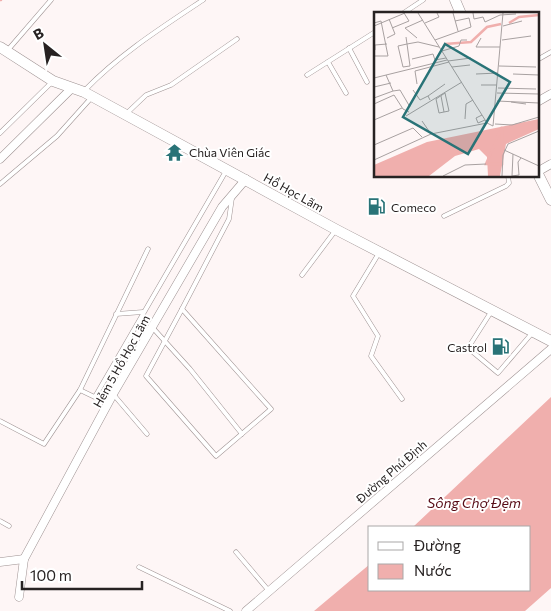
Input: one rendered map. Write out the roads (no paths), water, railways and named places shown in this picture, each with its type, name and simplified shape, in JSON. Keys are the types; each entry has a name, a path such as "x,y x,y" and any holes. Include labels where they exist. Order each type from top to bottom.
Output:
{"main road":[{"path":"455,0 460,12"},
{"name":"Hồ Học Lãm","path":"3,49 53,81 88,94 337,230 551,341"},
{"path":"538,174 551,200"}],"street":[{"path":"0,159 71,89"},
{"path":"538,101 551,94"},
{"path":"538,171 551,164"},
{"name":"Hẻm 5 Hồ Học Lãm","path":"24,559 113,394 222,207 246,179"},
{"name":"Đường Phú Định","path":"246,611 551,349"},
{"path":"0,562 24,559 19,597"}],"lane":[{"path":"3,49 51,0"},
{"path":"0,184 57,136 104,72 142,40 203,0"},
{"path":"405,12 423,0"},
{"path":"307,75 374,33"},
{"path":"126,114 146,95 171,85 237,39"},
{"path":"349,48 368,82"},
{"path":"538,59 551,52"},
{"path":"328,62 346,93"},
{"path":"0,133 53,81"},
{"path":"96,395 228,170"},
{"path":"444,216 506,186 509,183 508,178"},
{"path":"182,309 271,409 216,456 146,376 228,220 232,196"},
{"path":"302,275 337,230"},
{"path":"0,421 44,444 80,390 148,249"},
{"path":"380,251 353,296 378,336 371,356 402,399"},
{"path":"492,310 468,348 498,372 533,331"},
{"path":"116,314 144,312"},
{"path":"152,327 242,434"},
{"path":"80,390 96,395 109,404"},
{"path":"113,394 147,434"},
{"path":"0,521 9,526"},
{"path":"236,552 268,591"},
{"path":"139,567 230,611"}],"water":[{"name":"Sông Chợ Đệm","path":"551,397 551,588 525,611 314,611 368,566 368,591 531,591 531,526 414,526"}],"place":[{"name":"Chùa Viên Giác","path":"175,152"},
{"name":"Comeco","path":"377,207"},
{"name":"Castrol","path":"501,347"}]}
